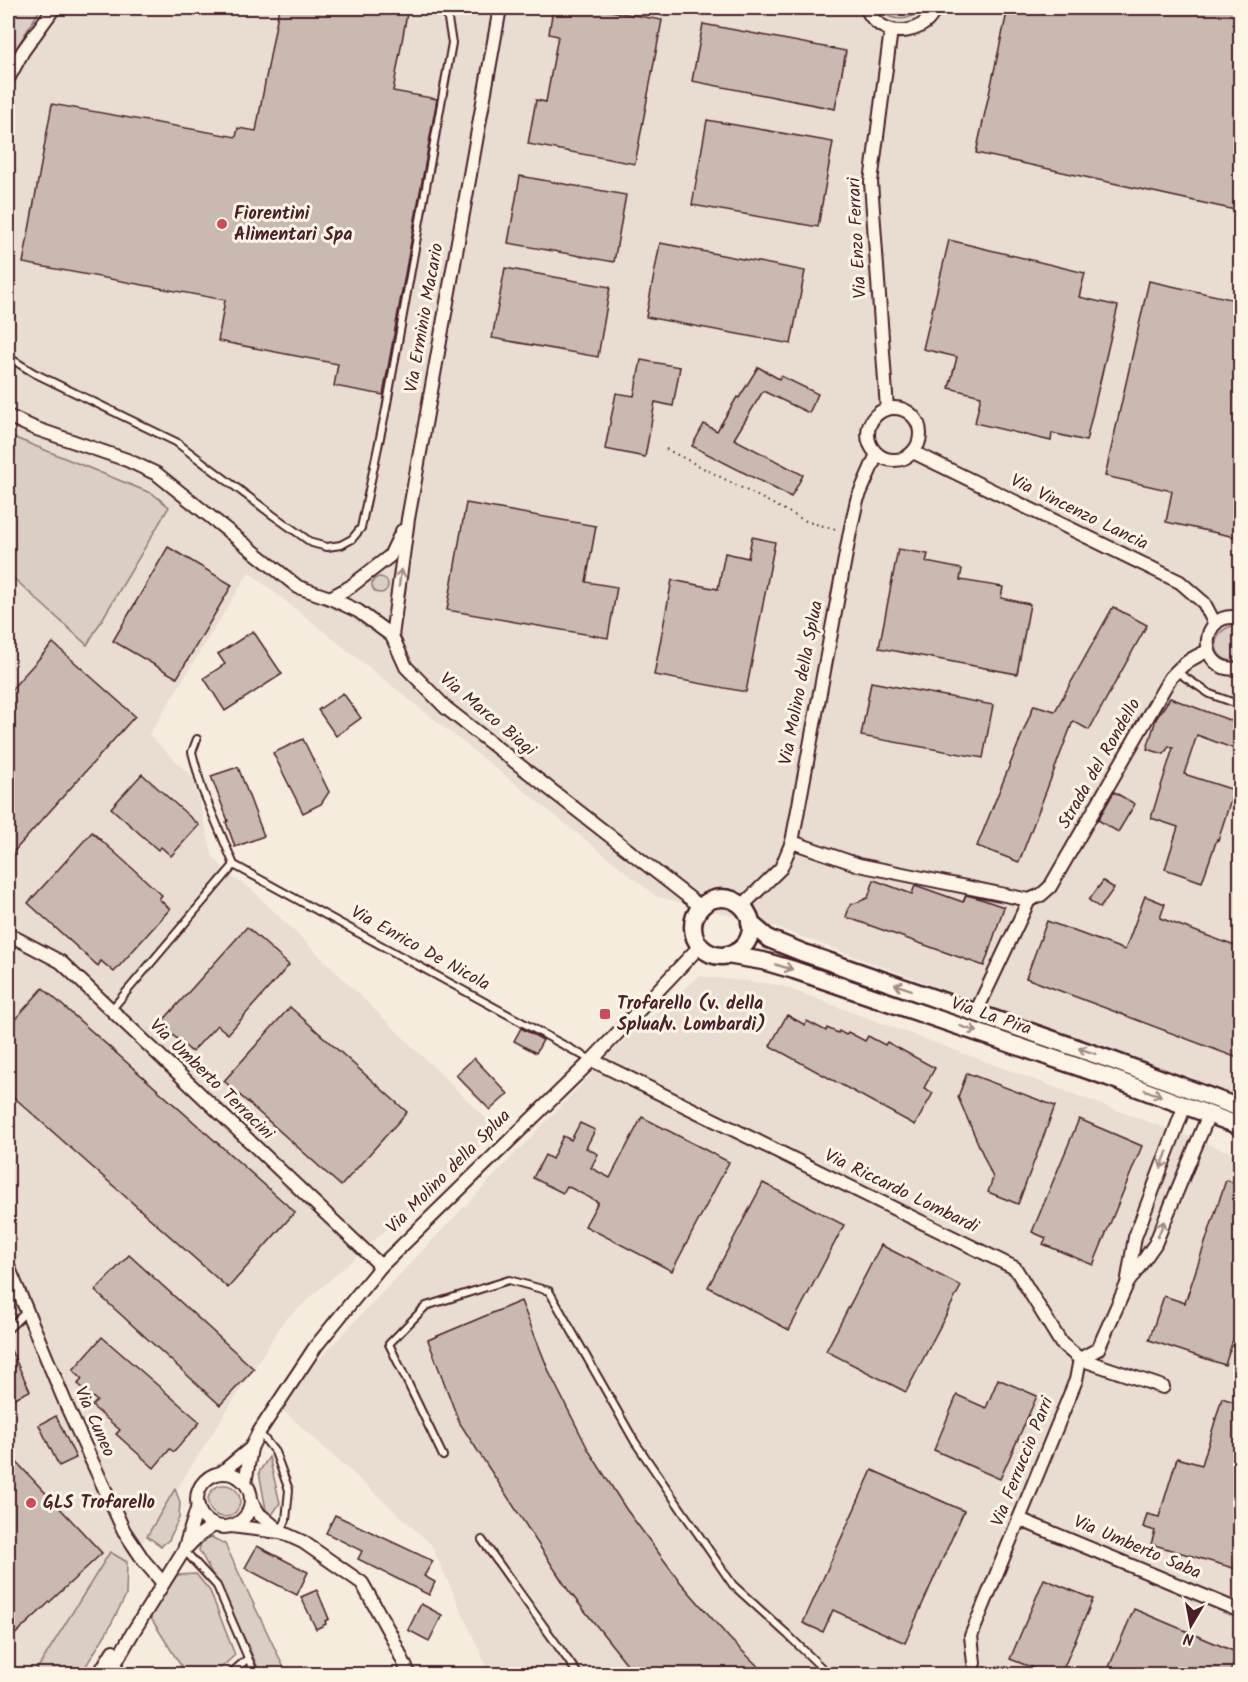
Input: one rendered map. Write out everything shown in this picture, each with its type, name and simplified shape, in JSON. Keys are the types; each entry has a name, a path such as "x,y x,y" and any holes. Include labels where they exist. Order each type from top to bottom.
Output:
{"street":[{"path":"8,80 23,51 54,8"},
{"name":"Via Erminio Macario","path":"392,636 408,519 500,8"},
{"path":"866,8 871,17 880,25 903,32 915,29 926,22 935,8"},
{"name":"Via Enzo Ferrari","path":"887,409 871,182 891,30"},
{"path":"896,408 911,414 917,421 921,437 913,452 907,457 891,460 877,454 872,448 869,440 870,424 880,412 896,408"},
{"name":"Via Marco Biagi","path":"8,416 34,428 127,460 157,474 298,587 358,611 392,636 406,667 446,708 701,907"},
{"name":"Via Vincenzo Lancia","path":"913,452 1180,582 1204,603 1215,624"},
{"name":"Via Molino della Splua","path":"742,906 781,868 792,842 857,500 877,454"},
{"path":"330,598 390,556 408,519"},
{"path":"1240,618 1229,617 1215,624 1208,637 1208,651 1217,663 1240,670"},
{"name":"Strada del Rondello","path":"976,1012 1029,900 1041,895 1050,887 1170,678 1193,657 1208,651"},
{"path":"792,842 859,865 1029,900"},
{"path":"717,899 734,901 742,906 750,923 750,932 742,947 735,953 717,955 700,946 693,931 693,922 701,907 717,899"},
{"name":"Via La Pira","path":"750,923 769,939 1240,1108"},
{"name":"Via Umberto Terracini","path":"8,934 61,962 381,1266"},
{"name":"Via Molino della Splua","path":"245,1483 251,1448 259,1432 316,1346 381,1266 592,1060 700,946"},
{"name":"Via La Pira","path":"727,955 763,961 794,970 1097,1073 1240,1126"},
{"name":"Via Riccardo Lombardi","path":"592,1060 1015,1268 1061,1343 1080,1359 1163,1387"},
{"path":"1127,1284 1135,1237 1185,1105"},
{"path":"1080,1359 1098,1349 1127,1284 1155,1244 1209,1114"},
{"path":"1152,1190 1174,1198"},
{"name":"Via Cuneo","path":"8,1266 68,1408 124,1531 144,1561 164,1583"},
{"name":"Via Ferruccio Parri","path":"974,1663 971,1636 1076,1380 1080,1359"},
{"name":"Via Molino della Splua","path":"221,1473 251,1448"},
{"path":"221,1473 239,1477 245,1483 250,1491 250,1509 239,1523 223,1527 214,1526 201,1514 197,1497 205,1481 221,1473"},
{"path":"251,1500 259,1514 281,1532 303,1542 362,1583 391,1635 409,1674"},
{"path":"109,1674 184,1550 198,1506"},
{"name":"Via Umberto Saba","path":"1019,1519 1240,1611"},
{"path":"184,1550 198,1536 214,1526"},
{"path":"231,1526 281,1532"},
{"path":"99,1674 114,1649 133,1632"}],"lane":[{"path":"8,357 34,373 176,442 312,543 327,547 341,545 352,539 361,528 386,409 452,43 446,8"},
{"path":"1177,671 1210,694 1240,705"},
{"path":"111,1010 234,865 202,789 192,752 197,739"},
{"name":"Via Enrico De Nicola","path":"234,865 592,1060"},
{"path":"443,1456 389,1344 426,1306 509,1280 549,1292 635,1442 733,1585 828,1674"},
{"path":"8,1329 27,1311"},
{"path":"259,1432 275,1452 289,1490 286,1520 281,1532"},
{"path":"482,1540 578,1674"},
{"path":"184,1550 217,1586 255,1674"},
{"path":"230,1674 247,1659"}],"path":[{"path":"666,449 808,522 850,532"}],"shaded area":[{"path":"8,8 41,8 8,62"},
{"path":"41,8 1240,8 1240,1099 775,927 656,896 249,572 149,735 193,778 213,857 231,876 251,889 498,1130 284,1321 147,1536 127,1562 109,1553 34,1674 8,1674 8,573 87,644 169,507 152,494 8,435 8,62"},
{"path":"879,8 921,8 911,16 900,19 889,16"},
{"path":"8,435 153,494 169,507 87,645 8,573"},
{"path":"377,577 383,577 388,585 386,591 377,593 372,588 372,582"},
{"path":"1232,626 1240,627 1240,660 1231,661 1219,654 1216,642 1224,630"},
{"path":"699,976 779,985 1240,1156 1240,1674 490,1674 431,1544 276,1404 621,1043"},
{"path":"269,1457 280,1503 272,1515 266,1510 259,1472"},
{"path":"224,1485 236,1489 240,1501 236,1513 224,1517 212,1513 208,1501 212,1489"},
{"path":"175,1489 180,1502 179,1518 169,1540 161,1546 147,1536"},
{"path":"211,1537 225,1544 287,1674 261,1674 226,1599 199,1550 202,1540"},
{"path":"110,1552 127,1562 126,1595 107,1632 81,1674 34,1674"},
{"path":"196,1574 210,1591 235,1655 214,1674 186,1674 149,1615 177,1575"}],"building":[{"name":"Fiorentini Alimentari Spa","path":"279,8 408,8 393,91 437,99 383,395 334,386 338,364 218,341 225,300 23,263 52,104 236,137 238,128 256,131"},
{"path":"553,8 593,8 662,20 635,164 528,144 536,100 546,102 558,36 549,34"},
{"path":"1008,8 1240,8 1240,211 976,153"},
{"path":"703,24 846,51 835,109 692,81"},
{"path":"707,120 833,142 818,227 692,205"},
{"path":"520,176 626,195 614,262 508,243"},
{"path":"949,240 1085,273 1079,297 1118,306 1086,441 1052,433 1051,441 975,423 981,396 949,388 957,357 923,349"},
{"path":"660,243 805,271 791,344 646,317"},
{"path":"505,268 610,287 598,357 492,338"},
{"path":"1149,281 1240,301 1240,538 1166,522 1172,491 1105,476"},
{"path":"641,360 680,367 673,406 655,402 645,457 605,449 616,393 634,396"},
{"path":"758,367 779,379 781,376 818,394 809,413 763,391 734,439 803,475 791,497 692,446 704,424 717,431"},
{"path":"466,503 596,526 586,582 617,587 608,638 447,610"},
{"path":"752,537 775,542 746,692 654,675 672,580 718,589 725,553 748,558"},
{"path":"168,547 232,585 177,678 113,641"},
{"path":"898,549 928,554 926,562 962,569 960,580 1003,587 1001,598 1030,604 1017,674 879,648"},
{"path":"1113,607 1147,625 1089,730 1073,721 1019,862 977,846 1034,705 1055,711"},
{"path":"253,631 282,674 225,711 204,678 225,664 218,654"},
{"path":"53,643 135,716 8,858 8,693"},
{"path":"871,682 993,705 983,758 861,736"},
{"path":"343,693 361,718 336,736 318,710"},
{"path":"1170,698 1240,724 1240,751 1197,735 1184,774 1234,790 1202,882 1165,869 1178,827 1151,818 1173,748 1169,746 1164,754 1147,749 1156,719"},
{"path":"303,739 329,792 321,804 303,813 273,753"},
{"path":"238,767 264,836 235,847 211,776"},
{"path":"142,774 199,825 171,856 161,847 158,850 111,808"},
{"path":"1114,792 1135,804 1118,832 1098,820"},
{"path":"92,832 162,895 159,899 170,909 114,972 101,961 98,966 28,903"},
{"path":"874,880 912,894 915,885 963,902 966,895 1004,907 984,966 846,917 850,905 868,898"},
{"path":"1103,881 1114,888 1100,908 1089,900"},
{"path":"1145,896 1165,904 1160,918 1240,948 1240,1059 1026,978 1047,921 1125,950"},
{"path":"247,927 289,965 228,1034 217,1025 192,1052 160,1024"},
{"path":"43,988 295,1212 228,1288 8,1092 8,1027"},
{"path":"290,1007 407,1112 341,1186 224,1081"},
{"path":"787,1015 805,1025 807,1021 826,1031 827,1028 846,1035 848,1032 865,1041 868,1036 885,1045 887,1042 935,1068 924,1088 933,1093 915,1125 770,1046"},
{"path":"521,1028 543,1040 536,1053 514,1041"},
{"path":"474,1058 508,1094 490,1110 456,1075"},
{"path":"967,1073 1055,1106 1018,1204 988,1192 993,1178 958,1097"},
{"path":"642,1117 729,1162 672,1271 585,1226 598,1202 567,1186 563,1193 533,1178 545,1155 552,1159 563,1136 571,1140 580,1123 595,1130 586,1148 598,1154 591,1168 610,1178"},
{"path":"1079,1119 1142,1146 1093,1265 1043,1244 1046,1238 1032,1232"},
{"path":"1226,1180 1240,1185 1240,1318 1225,1365 1149,1340 1164,1296 1185,1303"},
{"path":"763,1183 844,1225 789,1330 708,1287"},
{"path":"881,1245 961,1286 906,1392 826,1351"},
{"path":"129,1255 254,1369 220,1405 95,1291"},
{"path":"521,1301 550,1374 589,1451 626,1509 681,1583 730,1639 766,1674 635,1674 568,1590 459,1422 428,1340"},
{"path":"102,1337 200,1422 174,1452 170,1449 154,1468 116,1434 120,1430 92,1406 97,1401 78,1384 82,1379 73,1370"},
{"path":"8,1344 30,1391 8,1401"},
{"path":"998,1379 1037,1396 1000,1479 934,1450 957,1395 986,1408"},
{"path":"1222,1398 1240,1404 1240,1570 1151,1544 1155,1531 1143,1527 1147,1514 1159,1517 1177,1458 1202,1465"},
{"path":"56,1416 76,1458 59,1466 39,1425"},
{"name":"GLS Trofarello","path":"8,1453 102,1553 8,1641"},
{"path":"872,1470 964,1511 905,1643 833,1610 823,1632 803,1623"},
{"path":"335,1515 433,1561 424,1576 435,1582 429,1595 358,1559 362,1551 326,1533"},
{"path":"257,1546 308,1572 297,1595 245,1568"},
{"path":"1044,1579 1093,1599 1061,1674 1049,1674 1010,1659"},
{"path":"317,1590 329,1619 325,1621 326,1624 316,1629 301,1597"},
{"path":"421,1604 442,1615 429,1641 408,1630"},
{"path":"1134,1609 1238,1653 1229,1674 1106,1674"}],"place":[{"name":"Fiorentini Alimentari Spa","path":"222,224"},
{"name":"Trofarello (v. della Splua/v. Lombardi)","path":"605,1014"},
{"name":"GLS Trofarello","path":"31,1503"}]}
